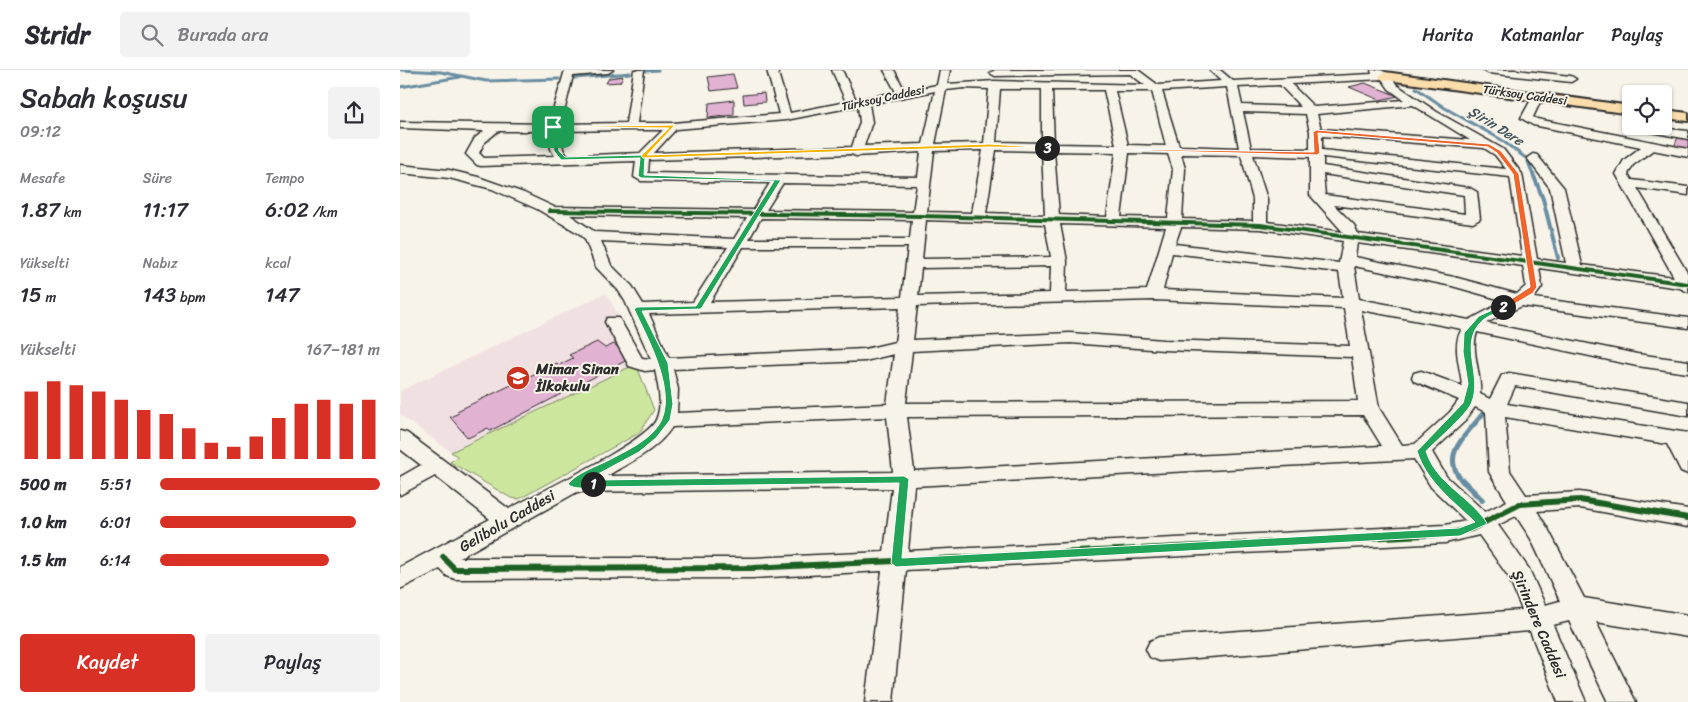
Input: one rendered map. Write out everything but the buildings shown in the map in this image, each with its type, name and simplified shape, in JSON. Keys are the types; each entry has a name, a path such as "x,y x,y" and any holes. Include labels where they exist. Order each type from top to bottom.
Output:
{"main road":[{"name":"Türksoy Caddesi","path":"1381,72 1536,98 1622,109"},
{"path":"1672,115 1688,118"}],"street":[{"path":"563,159 557,151 553,127 570,72 608,70"},
{"path":"631,128 638,70"},
{"path":"772,70 786,117"},
{"path":"837,70 858,104 866,122 856,152"},
{"path":"889,70 902,94"},
{"path":"984,73 1131,70 1156,88 1179,169 1175,223 1166,248 1154,295"},
{"path":"1214,70 1232,85 1246,151 1260,199 1260,225"},
{"path":"1256,70 1275,81 1311,122 1317,153 1317,194 1349,228 1351,237 1347,264 1369,408 1396,452"},
{"path":"1488,70 1572,79"},
{"path":"572,484 904,479 1421,451 1458,416 1469,398 1472,384 1466,341 1468,333 1481,318 1518,300 1531,292 1534,287 1516,174 1499,152 1393,87 1381,72"},
{"name":"Türksoy Caddesi","path":"400,125 495,128 631,128 786,117 902,94 946,76 995,84 1048,87 1156,88 1232,85 1381,72"},
{"path":"879,702 904,479 896,410 928,148 946,76"},
{"path":"978,218 990,146 995,84"},
{"path":"1048,87 1048,148 1052,220 1059,261 1058,298"},
{"path":"1109,88 1124,149 1113,221"},
{"path":"1536,98 1527,118 1533,122 1688,153"},
{"path":"1311,122 1416,102"},
{"path":"1238,114 1489,146"},
{"path":"1238,114 1257,121"},
{"path":"673,126 643,157 641,176 778,180 925,181"},
{"path":"495,128 478,141 472,154 482,162 856,152 990,146 1317,153 1516,174"},
{"path":"1672,132 1688,135"},
{"path":"1652,145 1628,163 1622,174 1687,285"},
{"path":"1533,158 1557,188 1575,269"},
{"path":"400,169 442,172 500,187 518,194 590,236 707,243 917,243"},
{"path":"1316,169 1470,192 1473,219 1323,199"},
{"path":"698,308 778,180"},
{"path":"1628,183 1688,191"},
{"path":"549,211 921,216 1260,225 1687,285"},
{"path":"590,236 604,267 626,288 664,363 668,404 666,420 896,410 1369,408"},
{"path":"1166,248 1347,264 1454,282 1518,300 1688,324"},
{"path":"915,264 1059,261"},
{"path":"637,309 1154,295 1352,303 1637,360 1688,368"},
{"path":"612,322 635,362 645,365 865,355 904,346 1070,338 1164,345 1360,352"},
{"path":"1421,377 1495,409 1681,439 1688,466"},
{"path":"1622,702 1540,535 1500,472 1495,409 1509,379 1688,409"},
{"name":"Gelibolu Caddesi","path":"400,579 636,450 653,436 666,420"},
{"path":"400,438 508,521"},
{"name":"Şirindere Caddesi","path":"1421,451 1424,462 1440,483 1482,523 1511,559 1521,576 1572,702"},
{"path":"400,487 437,465"},
{"path":"443,557 455,569 753,568 896,563 1446,534 1471,529 1520,504 1580,500 1688,518"},
{"path":"1159,649 1526,621 1576,608 1688,626"}],"shaded area":[{"name":"Mimar Sinan İlkokulu","path":"606,293 641,357 636,364 451,452 400,415 400,391"}],"green space":[{"path":"636,364 654,410 639,433 519,499 511,498 450,462 458,457 451,452"}],"waterway":[{"path":"401,70 441,72 486,81 559,79"},
{"path":"646,71 658,70"},
{"path":"575,78 630,73"},
{"path":"400,87 460,77"},
{"name":"Şirin Dere","path":"1416,88 1445,108 1500,139 1527,159 1533,175"},
{"name":"Şirin Dere","path":"1533,174 1543,199 1558,258"},
{"name":"Şirin Dere","path":"1463,482 1456,472 1453,462 1454,453 1484,412"},
{"name":"Şirin Dere","path":"1462,480 1482,500"}],"cycle path":[{"path":"549,211 921,216 1260,225 1688,284"},
{"path":"443,557 455,569 753,568 1445,534 1471,529 1520,504 1580,500 1688,518"}],"place":[{"name":"Mimar Sinan İlkokulu","path":"518,378"}],"route":[{"path":"553,127 557,151 563,159 643,157 641,176 778,180 698,308 637,309 664,363 668,404 666,420 653,436 636,450 572,484 904,479 896,563 1446,534 1471,529 1482,523 1440,483 1424,462 1421,451 1424,446 1458,416 1467,404 1472,384 1466,341 1468,333 1481,318 1531,292 1534,287 1516,174 1504,157 1489,146 1316,132 1317,153 990,146 856,152 643,157 673,126 631,128 553,127"}]}
